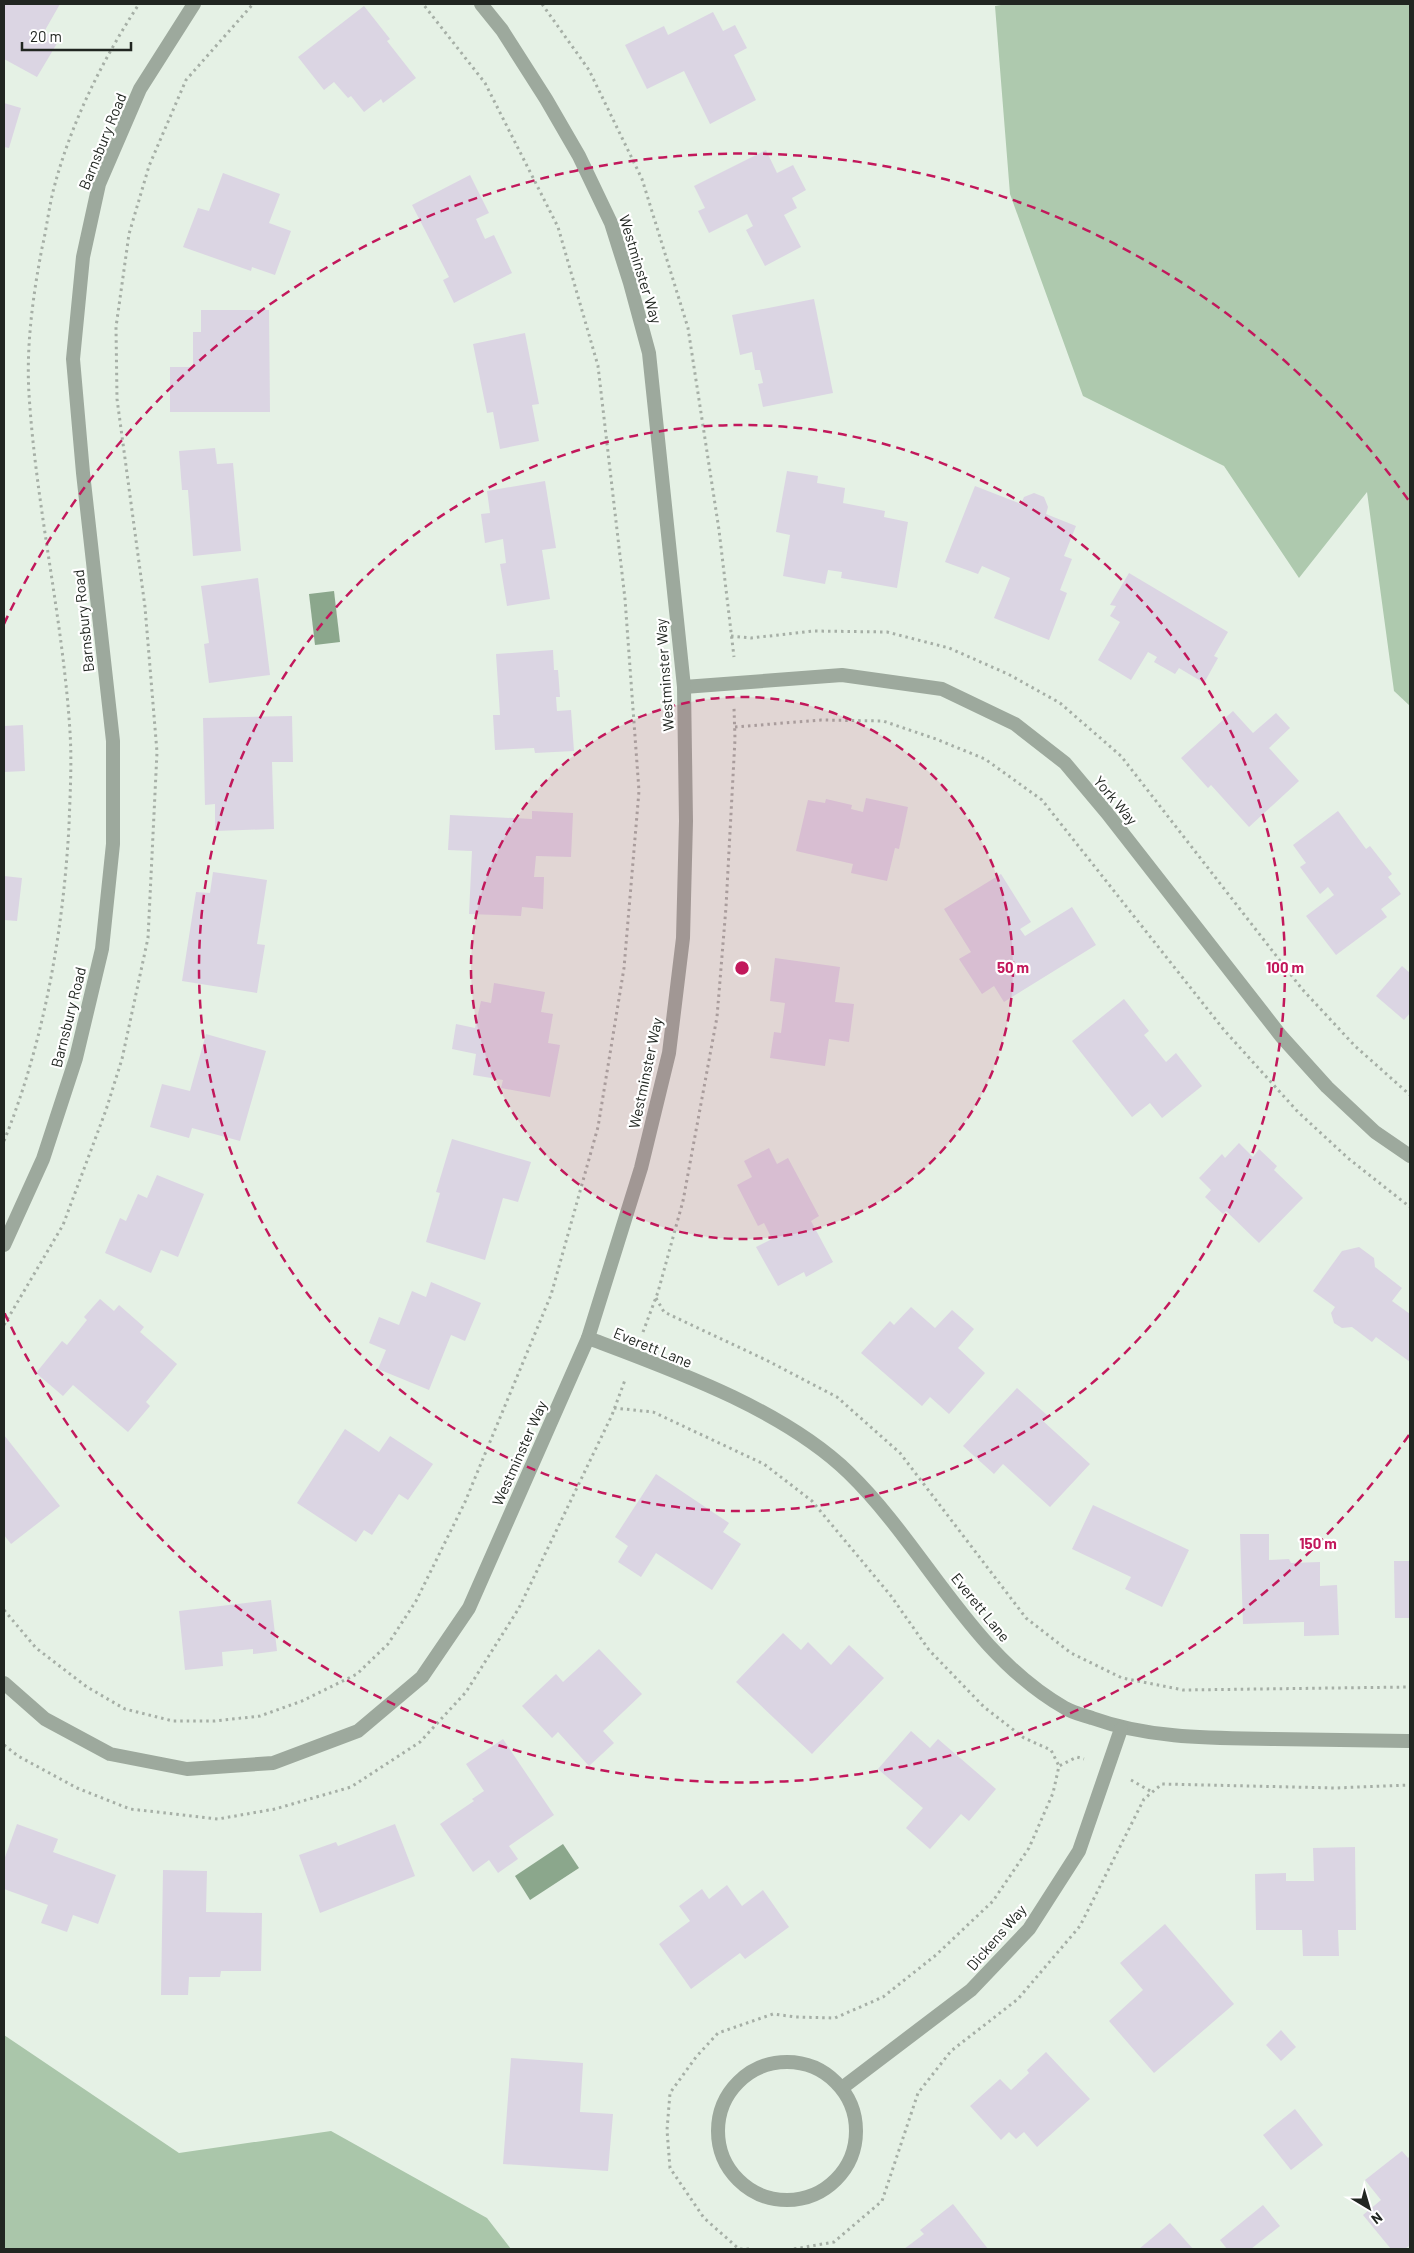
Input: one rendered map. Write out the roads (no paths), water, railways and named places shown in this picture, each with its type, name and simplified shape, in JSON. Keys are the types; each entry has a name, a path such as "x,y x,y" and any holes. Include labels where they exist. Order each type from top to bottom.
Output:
{"street":[{"name":"Barnsbury Road","path":"4,1245 44,1158 76,1058 102,948 113,844 113,742 72,359 82,257 99,184 140,89 194,4"},
{"name":"Westminster Way","path":"4,1683 45,1719 110,1754 187,1769 273,1763 358,1731 422,1678 469,1608 588,1338 641,1168 669,1053 683,938 686,822 684,687 649,353 630,283 610,223 579,156 522,61 482,4"},
{"name":"York Way","path":"684,687 842,675 942,689 1016,724 1064,763 1107,813 1281,1036 1327,1087 1375,1132 1410,1156"},
{"name":"Everett Lane","path":"588,1338 750,1405 805,1437 849,1473 867,1492 896,1526 975,1629 1015,1673 1066,1709 1121,1729 1200,1738 1410,1741"},
{"name":"Dickens Way","path":"842,2088 970,1990 1029,1928 1079,1851 1121,1729"},
{"path":"782,2062 804,2063 825,2072 842,2088 853,2108 857,2131 853,2154 842,2175 824,2190 802,2199 779,2201 757,2195 738,2181 724,2163 718,2141 718,2118 726,2097 740,2080 759,2067 782,2062"}]}
